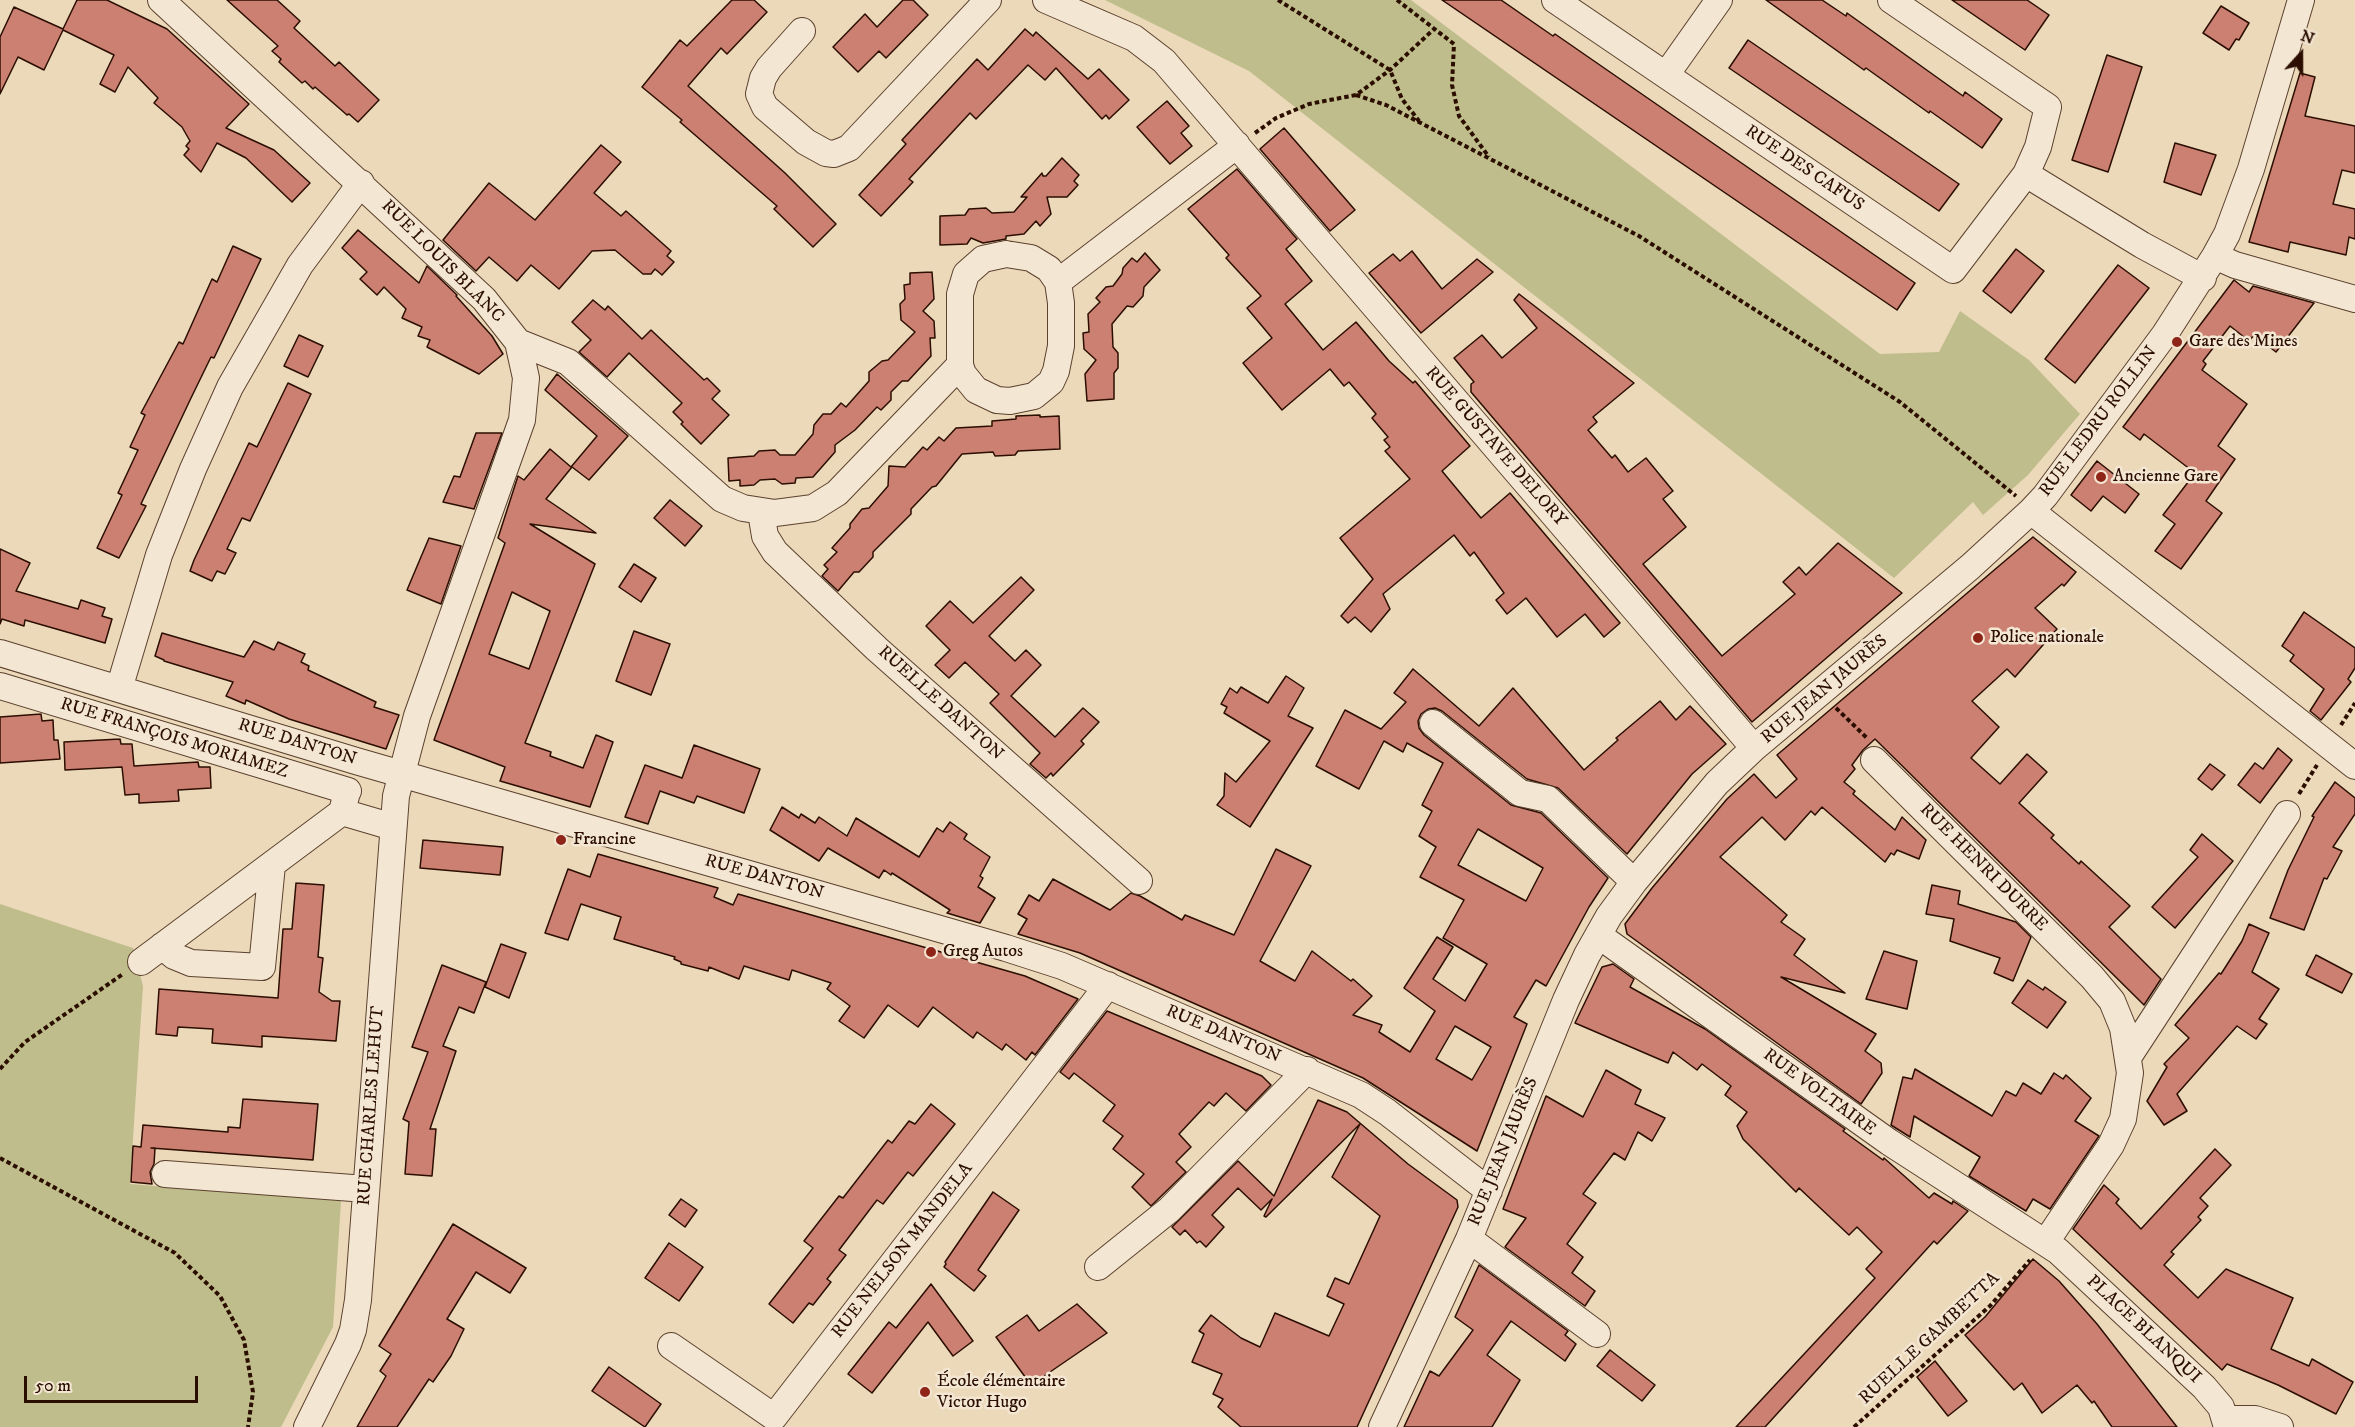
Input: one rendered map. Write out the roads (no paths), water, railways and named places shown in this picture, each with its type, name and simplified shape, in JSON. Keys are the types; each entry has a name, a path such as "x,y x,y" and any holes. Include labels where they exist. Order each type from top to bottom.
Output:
{"street":[{"name":"RUE LOUIS BLANC","path":"161,0 484,299 518,342 526,378 522,420 417,716 400,774"},
{"path":"802,31 763,78 759,94 765,107 806,142 826,153 834,154 849,148 988,0"},
{"name":"RUE GUSTAVE DELORY","path":"1046,0 1144,44 1164,61 1754,748"},
{"name":"RUE DES CAFUS","path":"1555,0 1953,270 2026,174"},
{"path":"1666,75 1719,0"},
{"path":"1891,0 2048,107 2038,147 2026,174 2142,245 2202,278"},
{"name":"RUE LEDRU ROLLIN","path":"2031,512 2165,334 2202,278 2227,234 2251,169 2301,0"},
{"path":"1068,275 1019,255 994,256 975,265 966,274 960,294 960,365 969,383 976,390 997,399 1023,399 1034,396 1051,382 1060,360 1061,303 1068,275 1237,145"},
{"path":"119,689 159,555 193,469 230,387 300,265 361,183"},
{"path":"2215,256 2235,265 2355,299"},
{"path":"518,342 568,362 712,491 732,504 761,512 802,511 813,508 837,493 960,365"},
{"name":"RUELLE DANTON","path":"761,512 765,536 775,552 877,649 1139,881"},
{"path":"2031,512 2332,739 2355,766"},
{"name":"RUE JEAN JAURÈS","path":"1382,1427 1469,1239 1566,1000 1598,935 1634,882 1705,796 1754,748 1971,567 2031,512"},
{"name":"RUE DANTON","path":"0,653 400,774 1062,966 1347,1088 1374,1103 1489,1191"},
{"name":"RUE FRANÇOIS MORIAMEZ","path":"0,686 345,802 393,827"},
{"path":"1433,723 1520,793 1548,799 1634,882"},
{"name":"RUE HENRI DURRE","path":"1874,760 2102,988 2118,1014 2129,1056 2130,1089 2123,1119 2118,1132 2046,1242"},
{"path":"141,962 272,865 345,802 356,761"},
{"name":"RUE CHARLES LEHUT","path":"307,1427 342,1358 353,1330 358,1300 393,827 400,774"},
{"path":"2129,1056 2287,814"},
{"path":"162,946 174,956 191,963 262,967 272,865"},
{"name":"RUE VOLTAIRE","path":"1598,935 1889,1142 2046,1242"},
{"name":"RUE NELSON MANDELA","path":"671,1346 774,1418 1107,986"},
{"path":"1098,1268 1170,1210 1307,1070"},
{"path":"165,1174 366,1189"},
{"path":"1469,1239 1597,1334"},
{"name":"PLACE BLANQUI","path":"2046,1242 2071,1262 2204,1387 2221,1407 2227,1423"},
{"path":"2227,1423 2254,1419 2280,1427"}],"place":[{"name":"Gare des Mines","path":"2177,342"},
{"name":"Ancienne Gare","path":"2101,477"},
{"name":"Police nationale","path":"1978,638"},
{"name":"Francine","path":"561,840"},
{"name":"Greg Autos","path":"931,952"},
{"name":"École élémentaire Victor Hugo","path":"925,1392"}]}
